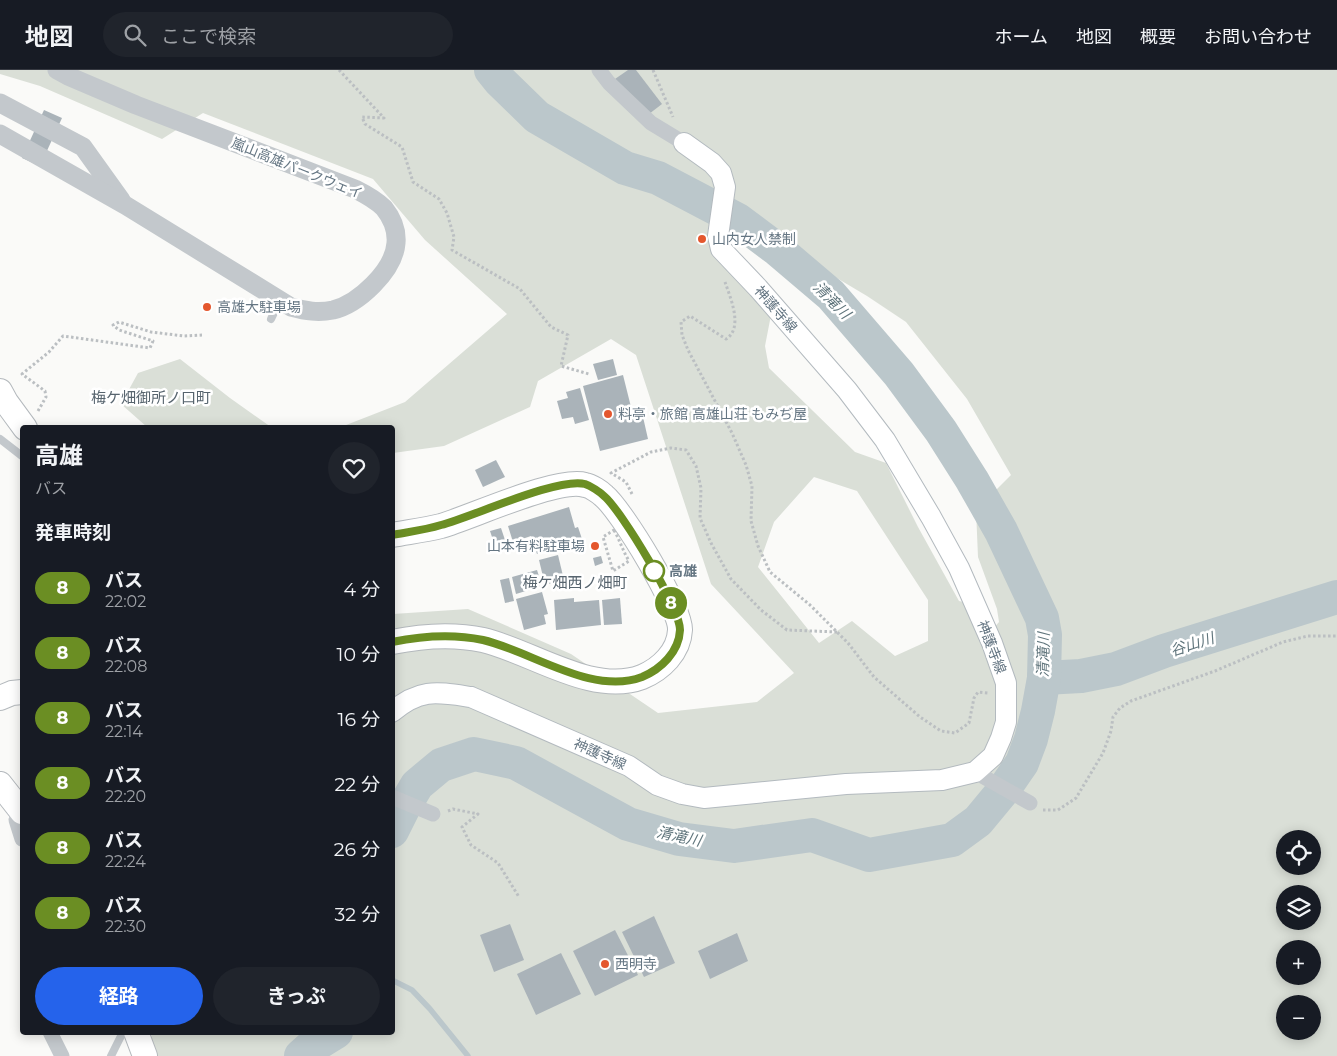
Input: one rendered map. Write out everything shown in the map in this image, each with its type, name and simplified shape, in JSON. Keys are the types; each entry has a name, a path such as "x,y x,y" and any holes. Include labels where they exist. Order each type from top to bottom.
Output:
{"highway":[{"path":"0,391 6,402 31,422"},
{"path":"395,534 440,526 556,485 584,484 604,495 621,515 663,585 680,629 674,650 662,666 642,677 626,681 606,682 580,675 482,640 451,637 395,642"},
{"path":"0,698 20,692"},
{"path":"0,784 20,808"},
{"path":"137,1035 145,1056"}],"main road":[{"name":"神護寺線","path":"395,709 405,701 423,694 450,694 471,697 629,766 657,785 682,794 704,798 846,784 942,780 978,774 993,756 1006,722 1006,684 992,643 959,568 885,440 847,390 758,288 721,249 718,236 725,187 721,173 715,165 684,143"}],"street":[{"name":"嵐山高雄パークウェイ","path":"0,134 125,205 291,307 320,312 335,309 352,302 367,291 387,267 396,245 394,225 382,206 355,188 136,105 57,70"},
{"path":"599,70 609,83 651,123 684,143"},
{"name":"嵐山高雄パークウェイ","path":"0,103 83,147 125,205"},
{"path":"978,774 1030,803"},
{"path":"395,798 433,814"},
{"path":"20,811 16,820 20,833"},
{"path":"52,1035 62,1056"}],"lane":[{"path":"272,318 280,300"},
{"path":"0,439 20,454"},
{"path":"111,1056 122,1035"}],"path":[{"path":"339,70 384,118 362,117 365,124 402,147 413,182 438,199 446,213 454,237 452,250 520,289 551,327 568,335 561,366 589,374"},
{"path":"653,70 684,143"},
{"path":"729,293 734,316 732,336 726,339 690,316 681,322 682,335 732,433 746,465 752,486 751,521 758,546 770,572 810,605 838,632 874,677 920,717 940,731 955,733 968,723 974,698 978,692 1006,695"},
{"path":"31,422 46,397 45,391 22,374 49,352 64,336 150,348 152,341 119,330 113,325 119,322 150,332 184,336 202,335"},
{"path":"612,473 651,452 671,448 686,450 696,466 701,488 700,518 711,543 731,579 761,610 787,630 838,632"},
{"path":"609,533 603,537 613,570 629,561"},
{"path":"1030,803 1042,810 1058,810 1076,798 1104,752 1111,731 1112,717 1120,708 1131,701 1215,671 1283,642 1308,636 1337,636"},
{"path":"433,814 453,809 478,814 462,827 472,845 498,863 519,897"}],"shaded area":[{"path":"0,70 1337,70 1337,1056 155,1056 151,1035 395,1035 395,614 468,609 571,654 658,713 757,702 794,673 711,584 636,355 611,339 538,381 530,407 444,446 395,453 395,425 346,425 405,402 507,314 425,240 373,179 203,113 162,139 40,86 0,74","holes":["735,211 783,246 867,296 906,322 967,399 1011,475 976,510 978,557 997,609 999,622 992,630 971,604 959,601 918,527 886,463 855,452 769,368 765,346 771,315 716,251","814,477 857,491 928,600 928,641 895,656 852,621 819,643 758,567 774,522"]},
{"path":"180,359 268,425 145,425 121,404 138,373"}],"building":[{"path":"628,70 636,70 662,104 649,114 615,79"},
{"path":"44,110 62,118 40,166 22,158"},
{"path":"613,359 617,375 598,380 593,364"},
{"path":"623,375 634,419 643,417 648,439 600,451 583,386"},
{"path":"580,388 589,420 575,424 573,417 562,419 557,401 568,398 566,392"},
{"path":"496,460 505,477 483,487 475,470"},
{"path":"569,507 575,528 578,527 582,539 537,554 531,536 513,542 508,526"},
{"path":"501,528 506,543 495,546 490,531"},
{"path":"558,555 564,580 545,585 539,560"},
{"path":"601,556 603,563 595,566 593,558"},
{"path":"537,570 542,586 516,594 512,577"},
{"path":"509,578 514,601 505,603 500,580"},
{"path":"542,592 548,614 544,615 546,624 524,630 516,599"},
{"path":"574,598 574,602 599,600 601,625 556,630 554,600"},
{"path":"620,598 622,624 604,625 602,600"},
{"path":"654,916 675,963 644,977 622,932"},
{"path":"510,924 524,960 494,972 480,935"},
{"path":"615,930 638,975 595,996 573,951"},
{"path":"737,933 748,961 710,979 698,951"},
{"path":"561,953 581,994 536,1015 517,974"}],"waterway":[{"name":"清滝川","path":"395,825 417,785 441,765 474,754 516,763 628,824 679,839 734,846 812,835 869,855 952,840 978,821 1002,792 1022,763 1031,739 1044,678 1045,635 1042,618 1001,531 941,431 899,374 831,295 778,250 738,220 658,178 625,168 537,117 491,70"},
{"name":"谷山川","path":"1044,678 1081,676 1116,669 1164,651 1337,597"},
{"path":"395,982 412,990 468,1056"},
{"name":"清滝川","path":"301,1056 331,1035"}],"bus line":[{"name":"8","path":"395,534 440,526 556,485 584,484 604,495 621,515 663,585 680,629 674,650 662,666 642,677 626,681 606,682 580,675 482,640 451,637 395,641"}],"place":[{"name":"山内女人禁制","path":"702,239"},
{"name":"高雄大駐車場","path":"207,307"},
{"name":"料亭・旅館 高雄山荘 もみぢ屋","path":"608,414"},
{"name":"山本有料駐車場","path":"595,546"},
{"name":"高雄","path":"654,571"},
{"name":"西明寺","path":"605,964"}],"district":[{"name":"梅ケ畑御所ノ口町","path":"151,397"},
{"name":"梅ケ畑西ノ畑町","path":"575,582"}]}
